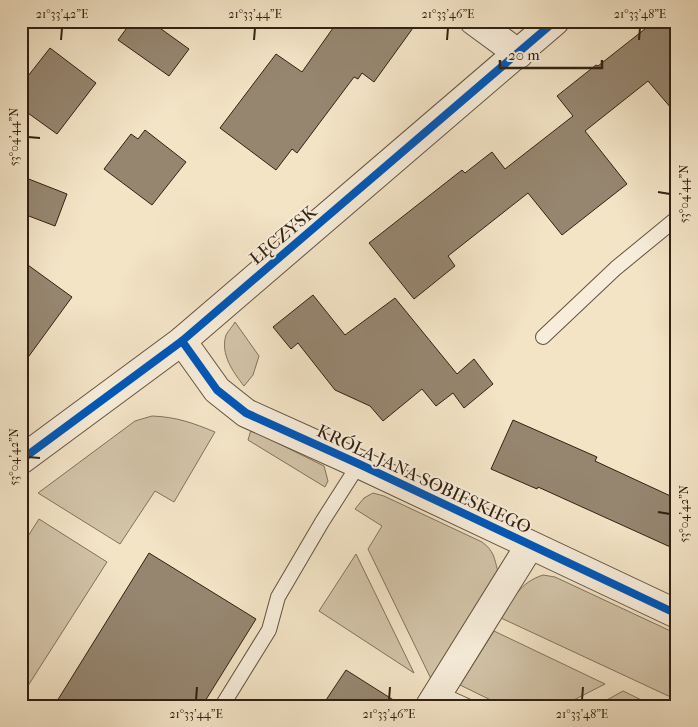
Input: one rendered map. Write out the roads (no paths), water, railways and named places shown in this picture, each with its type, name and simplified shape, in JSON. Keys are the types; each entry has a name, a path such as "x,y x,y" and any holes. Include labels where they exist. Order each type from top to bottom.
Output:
{"street":[{"path":"474,21 519,54"},
{"name":"ŁĘCZYSK","path":"21,460 182,341 519,54 555,21"},
{"name":"KRÓLA JANA SOBIESKIEGO","path":"182,341 217,390 246,413 359,464 677,614"},
{"path":"434,699 530,545"}],"lane":[{"path":"543,337 616,268 677,218"},
{"path":"222,706 270,630 278,597 359,464"},
{"path":"434,699 467,706"}]}
